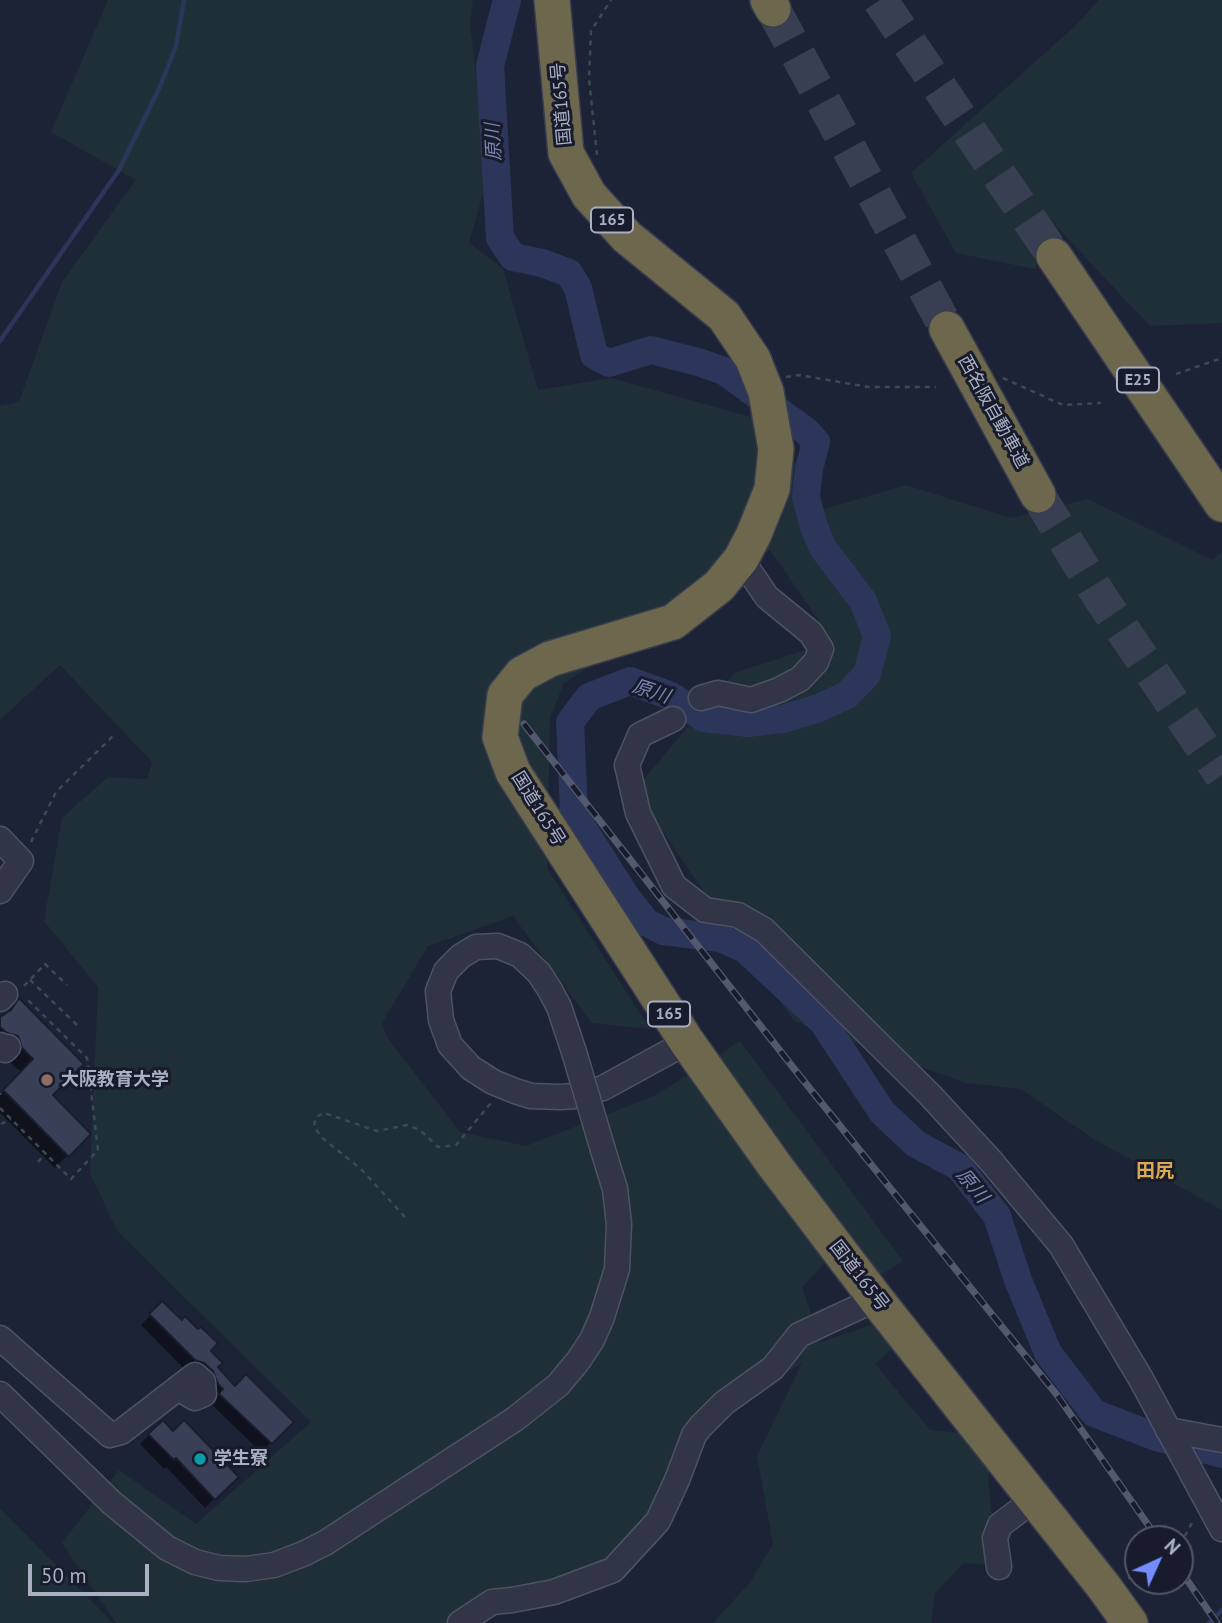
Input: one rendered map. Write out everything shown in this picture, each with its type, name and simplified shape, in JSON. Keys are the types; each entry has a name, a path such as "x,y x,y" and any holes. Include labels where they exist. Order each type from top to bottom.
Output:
{"highway":[{"name":"国道165号","path":"557,9 566,153 589,195 628,237 724,316 753,359 764,387 776,449 772,489 741,559 719,586 673,622 550,659 522,674 505,695 500,737 513,772 687,1042 775,1166 1130,1623"},
{"name":"E25","path":"1054,256 1222,504"},
{"name":"西名阪自動車道","path":"947,329 1038,495"}],"street":[{"path":"701,698 718,693 751,700 779,690 800,679 816,662 821,649 811,633 767,597 741,559"},
{"path":"673,719 640,734 628,765 638,813 674,886 705,910 738,915 764,930 930,1095 990,1160 1060,1245 1168,1430 1215,1500 1222,1529"},
{"path":"0,839 21,861 0,891"},
{"path":"0,1394 112,1503 167,1548 195,1562 219,1568 246,1569 274,1565 325,1543 514,1419 558,1385 592,1340 617,1269 619,1224 615,1189 603,1150 573,1052 559,1007 539,973 520,955 498,946 477,947 461,956 446,971 438,992 441,1020 450,1045 471,1068 505,1087 531,1096 575,1096 603,1088 687,1042"},
{"path":"460,1623 492,1601 554,1592 613,1570 658,1521 694,1436 701,1426 723,1404 774,1368 799,1335 876,1299"},
{"path":"0,1338 110,1435 121,1432 178,1388"},
{"path":"1168,1430 1222,1440"},
{"path":"999,1567 995,1538 1000,1525 1035,1499"}],"path":[{"path":"598,161 589,79 591,31 611,0"},
{"path":"1176,374 1222,358"},
{"path":"764,387 800,375 868,387 936,387"},
{"path":"1000,377 1063,405 1101,402"},
{"path":"21,861 56,792 114,735"},
{"path":"0,1108 71,1179 98,1150 87,1058 19,991 45,964 67,985"},
{"path":"30,980 77,1025"},
{"path":"405,1217 361,1169 321,1137 314,1126 316,1117 324,1113 377,1131 407,1125 420,1130 438,1147 456,1145 505,1087"},
{"path":"1,1124 11,1119"},
{"path":"38,1162 46,1153"},
{"path":"1190,1525 1215,1500"}],"shaded area":[{"path":"108,0 473,0 470,25 489,172 469,243 503,269 538,390 611,378 773,423 821,510 906,485 1011,518 1088,499 1212,560 1222,552 1222,1210 1092,1138 1021,1089 966,1083 794,1021 630,785 643,780 734,673 833,641 770,550 564,683 550,717 547,868 650,1029 592,1023 513,916 428,946 382,1023 387,1037 460,1132 526,1146 656,1095 740,1041 903,1261 879,1276 832,1256 802,1287 821,1342 874,1324 893,1348 875,1364 930,1430 967,1434 990,1470 990,1565 964,1563 935,1593 931,1623 713,1623 751,1581 773,1544 757,1456 802,1363 701,1426 619,1563 466,1623 116,1623 62,1543 119,1470 196,1524 311,1422 117,1231 90,1173 98,987 44,921 62,818 108,777 147,779 152,762 60,665 0,720 0,406 19,402 62,282 136,180 51,132"},
{"path":"1099,0 1222,0 1222,323 1150,326 1054,224 1035,269 956,253 911,173 1075,26"},
{"path":"0,1508 46,1555 113,1623 0,1623"}],"building":[{"path":"19,998 84,1064 53,1095 91,1134 69,1157 3,1090 33,1059 22,1048 18,1036 7,1033 0,1027 0,1017 11,1010"},
{"path":"162,1301 182,1320 185,1316 218,1343 211,1351 223,1363 218,1367 235,1386 246,1374 294,1422 272,1444 219,1394 223,1389 213,1371 204,1363 195,1360 149,1314"},
{"name":"学生寮","path":"163,1420 173,1431 184,1420 239,1477 215,1500 176,1458 174,1460 148,1434"}],"waterway":[{"path":"0,341 119,170 159,89 176,46 184,0"},
{"name":"原川","path":"507,0 490,66 500,238 513,257 542,263 569,273 578,288 594,355 609,363 651,350 724,371 806,431 816,442 806,497 814,527 823,548 863,601 877,636 867,674 847,695 819,708 783,719 748,723 704,718 671,696 630,681 589,697 570,722 574,812 625,895 646,922 663,931 720,938 745,949 823,1022 882,1112 916,1144 959,1167 997,1216 1018,1280 1048,1353 1094,1413 1156,1437 1222,1454"},
{"path":"1209,1623 1222,1610"}],"tunnel":[{"path":"880,0 1054,256"},
{"path":"773,9 947,329"},
{"path":"1038,495 1100,597 1222,775"}],"railway":[{"path":"524,724 799,1075 1057,1395 1148,1525"},
{"path":"1194,1590 1217,1623"}],"place":[{"name":"大阪教育大学","path":"47,1080"},
{"name":"学生寮","path":"200,1459"}],"district":[{"name":"田尻","path":"1155,1172"}]}
